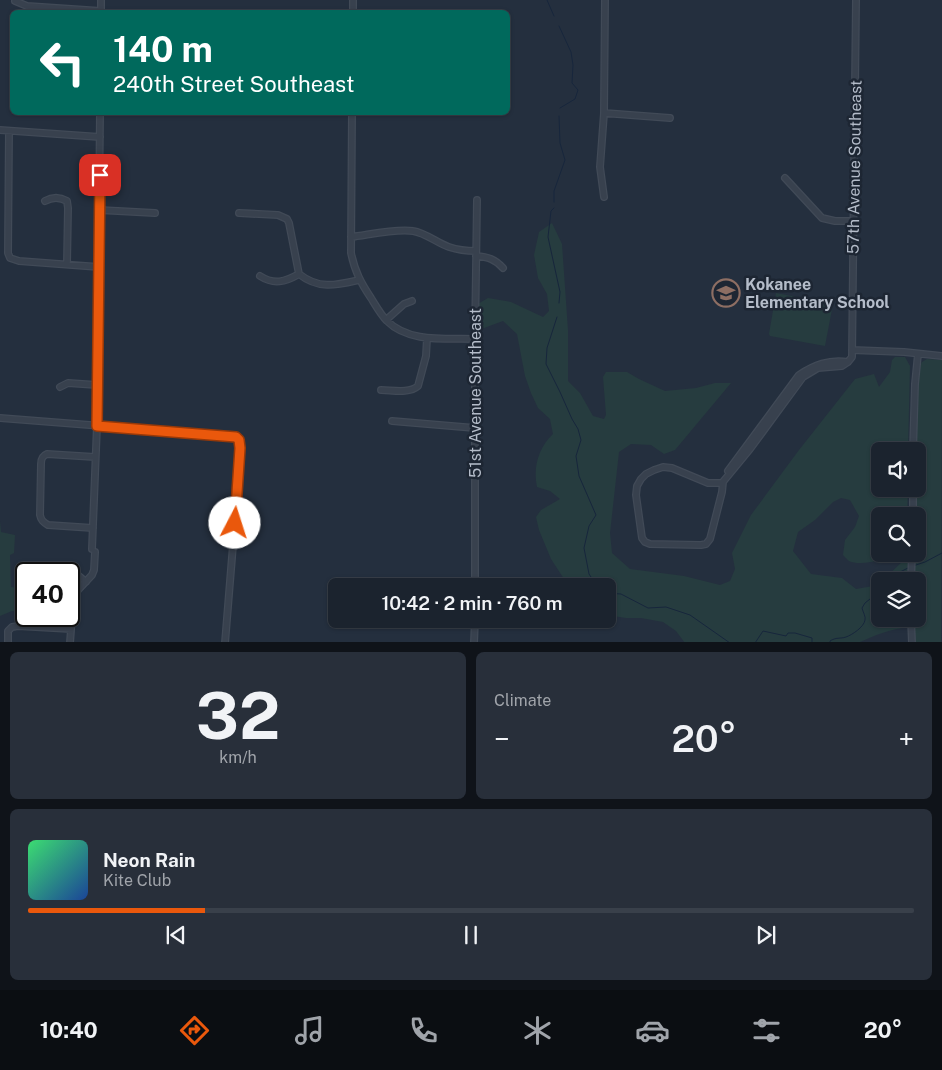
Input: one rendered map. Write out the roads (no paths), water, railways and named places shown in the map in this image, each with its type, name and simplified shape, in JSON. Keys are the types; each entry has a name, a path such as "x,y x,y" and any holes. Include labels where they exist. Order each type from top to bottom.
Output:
{"street":[{"path":"70,0 70,9"},
{"path":"604,197 600,167 604,113 605,0"},
{"name":"57th Avenue Southeast","path":"722,483 708,483 672,468 654,470 646,474 637,486 636,494 642,538 650,544 706,544 710,539 722,492 722,483 726,475 774,412 799,375 812,366 826,362 848,362 852,357 856,0"},
{"path":"15,1 27,6 80,10"},
{"path":"604,113 670,118"},
{"path":"70,642 72,602 78,590 92,576 94,570 93,528 97,426 100,115"},
{"path":"352,115 351,253 359,280 386,320 396,328 406,333 427,338 475,339"},
{"path":"0,130 100,137"},
{"path":"9,131 8,253 10,258 19,261 99,267"},
{"path":"785,178 822,218 854,222"},
{"path":"45,201 50,198 62,198 67,201 67,264"},
{"name":"51st Avenue Southeast","path":"475,578 477,200"},
{"path":"99,210 155,213"},
{"path":"239,213 278,215 286,219 289,223 300,274 308,281 325,285 337,285 359,280"},
{"path":"351,237 412,230 448,246 498,262 503,268"},
{"path":"260,276 266,280 277,282 287,281 300,274"},
{"path":"386,320 404,304 412,301"},
{"path":"381,390 409,391 418,386 426,356 427,338"},
{"path":"852,350 942,356"},
{"path":"913,442 918,354"},
{"path":"60,387 68,383 97,385"},
{"path":"0,418 236,437 239,440 240,458 225,642"},
{"path":"392,421 475,428"},
{"path":"93,528 48,525 40,519 40,464 43,456 47,454 95,458"},
{"path":"80,577 86,582"},
{"path":"8,642 8,631 12,627 71,630"},
{"path":"912,627 912,642"},
{"path":"474,628 474,642"}],"waterway":[{"path":"547,0 554,16"},
{"path":"559,26 571,52 573,65 572,83 578,90 575,99 560,108"},
{"path":"554,202 554,191 565,160 560,143 559,116"},
{"path":"554,208 551,211 548,237 560,292 559,303"},
{"path":"557,317 547,348 546,364 578,429 581,440 576,456 579,476 596,515 589,526 584,548 589,574 592,578"},
{"path":"913,566 942,553"},
{"path":"900,572 910,567"},
{"path":"616,594 621,594 648,608 666,607 690,615 729,642"},
{"path":"830,642 834,639 844,638 860,628 865,619 862,608 871,598"},
{"path":"756,642 763,631 786,636 788,633 795,633 812,638 812,642"}],"place":[{"name":"Kokanee Elementary School","path":"726,293"}]}
